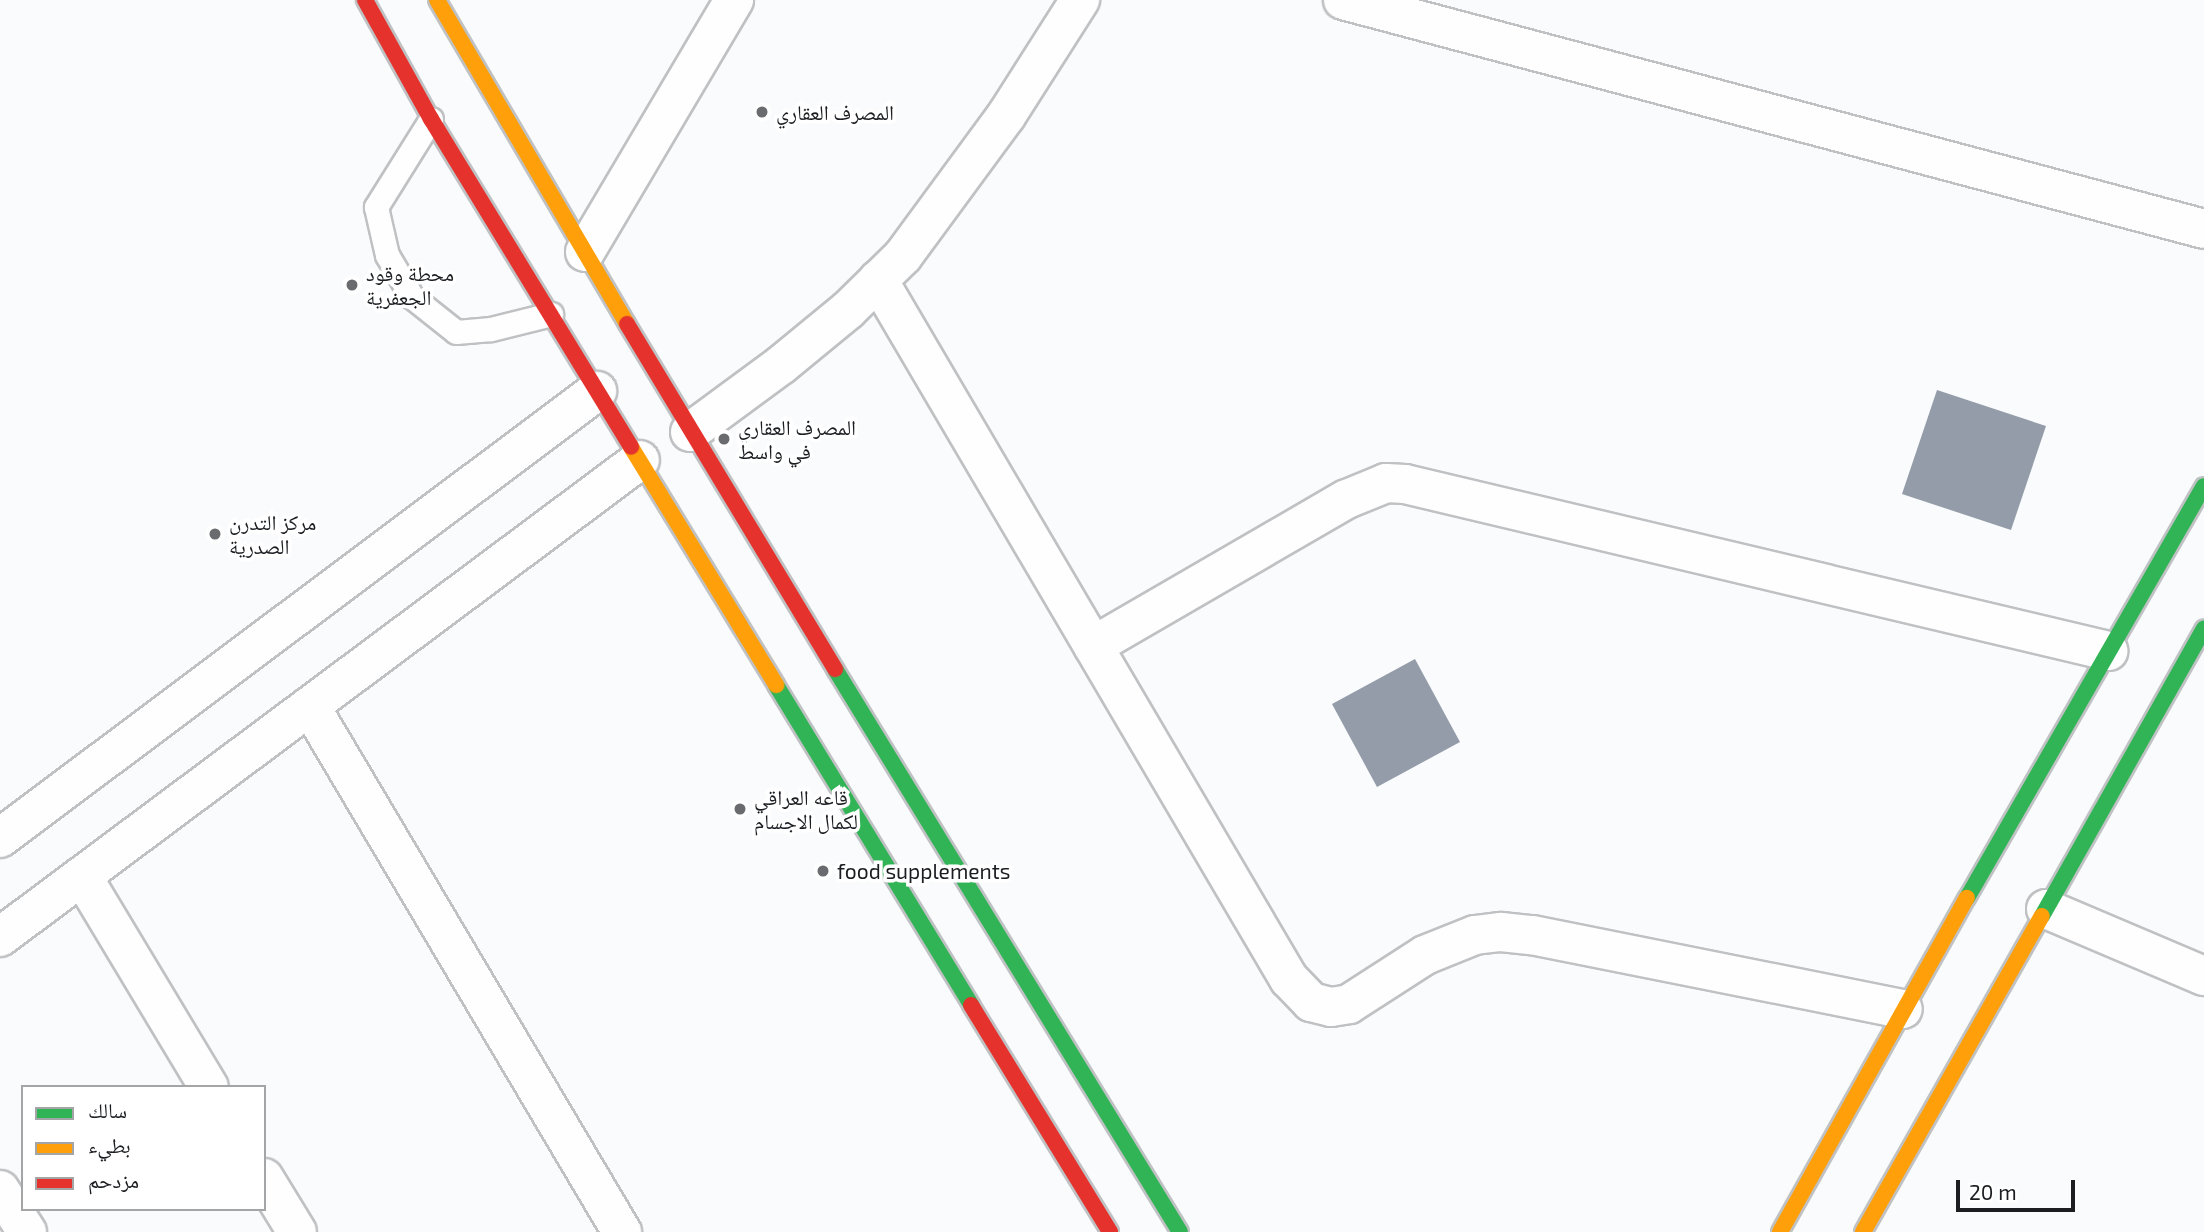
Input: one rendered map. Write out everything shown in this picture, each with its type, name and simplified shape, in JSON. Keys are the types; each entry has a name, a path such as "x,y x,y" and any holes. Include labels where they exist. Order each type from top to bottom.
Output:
{"street":[{"path":"365,0 431,119 1110,1232"},
{"path":"437,0 691,432 1180,1232"},
{"path":"585,252 734,0"},
{"path":"691,432 781,365 848,310 902,256 1006,116 1080,0"},
{"path":"1343,0 2204,229"},
{"path":"878,280 1289,979 1311,1002 1331,1007 1349,1004 1443,947 1475,935 1501,932 1532,935 1903,1009"},
{"path":"0,838 597,391"},
{"path":"0,937 640,460"},
{"path":"1093,646 1346,499 1386,482 1405,484 2108,651"},
{"path":"1780,1232 1903,1009 2204,486"},
{"path":"1863,1232 2204,629"},
{"path":"310,706 622,1232"},
{"path":"82,876 208,1085"},
{"path":"2046,909 2204,976"},
{"path":"266,1181 297,1232"},
{"path":"0,1190 27,1232"}],"lane":[{"path":"431,119 376,207 387,255 412,297 456,332 491,329 551,314"}],"building":[{"path":"1937,390 2046,426 2011,530 1902,494"},
{"path":"1415,659 1460,742 1377,787 1332,704"}],"traffic: fast":[{"path":"1967,898 2204,486"},
{"path":"2042,916 2204,629"},
{"path":"835,669 1180,1232"},
{"path":"776,685 971,1005"}],"traffic: slow":[{"path":"437,0 627,324"},
{"path":"631,447 776,685"},
{"path":"1780,1232 1967,898"},
{"path":"1863,1232 2042,916"}],"traffic: jam":[{"path":"365,0 431,119 631,447"},
{"path":"627,324 835,669"},
{"path":"971,1005 1110,1232"}],"place":[{"name":"المصرف العقاري","path":"762,112"},
{"name":"محطة وقود الجعفرية","path":"352,285"},
{"name":"المصرف العقاري في واسط","path":"724,439"},
{"name":"مركز التدرن الصدرية","path":"215,534"},
{"name":"قاعه العراقي لكمال الاجسام","path":"740,809"},
{"name":"food supplements","path":"823,871"}]}
